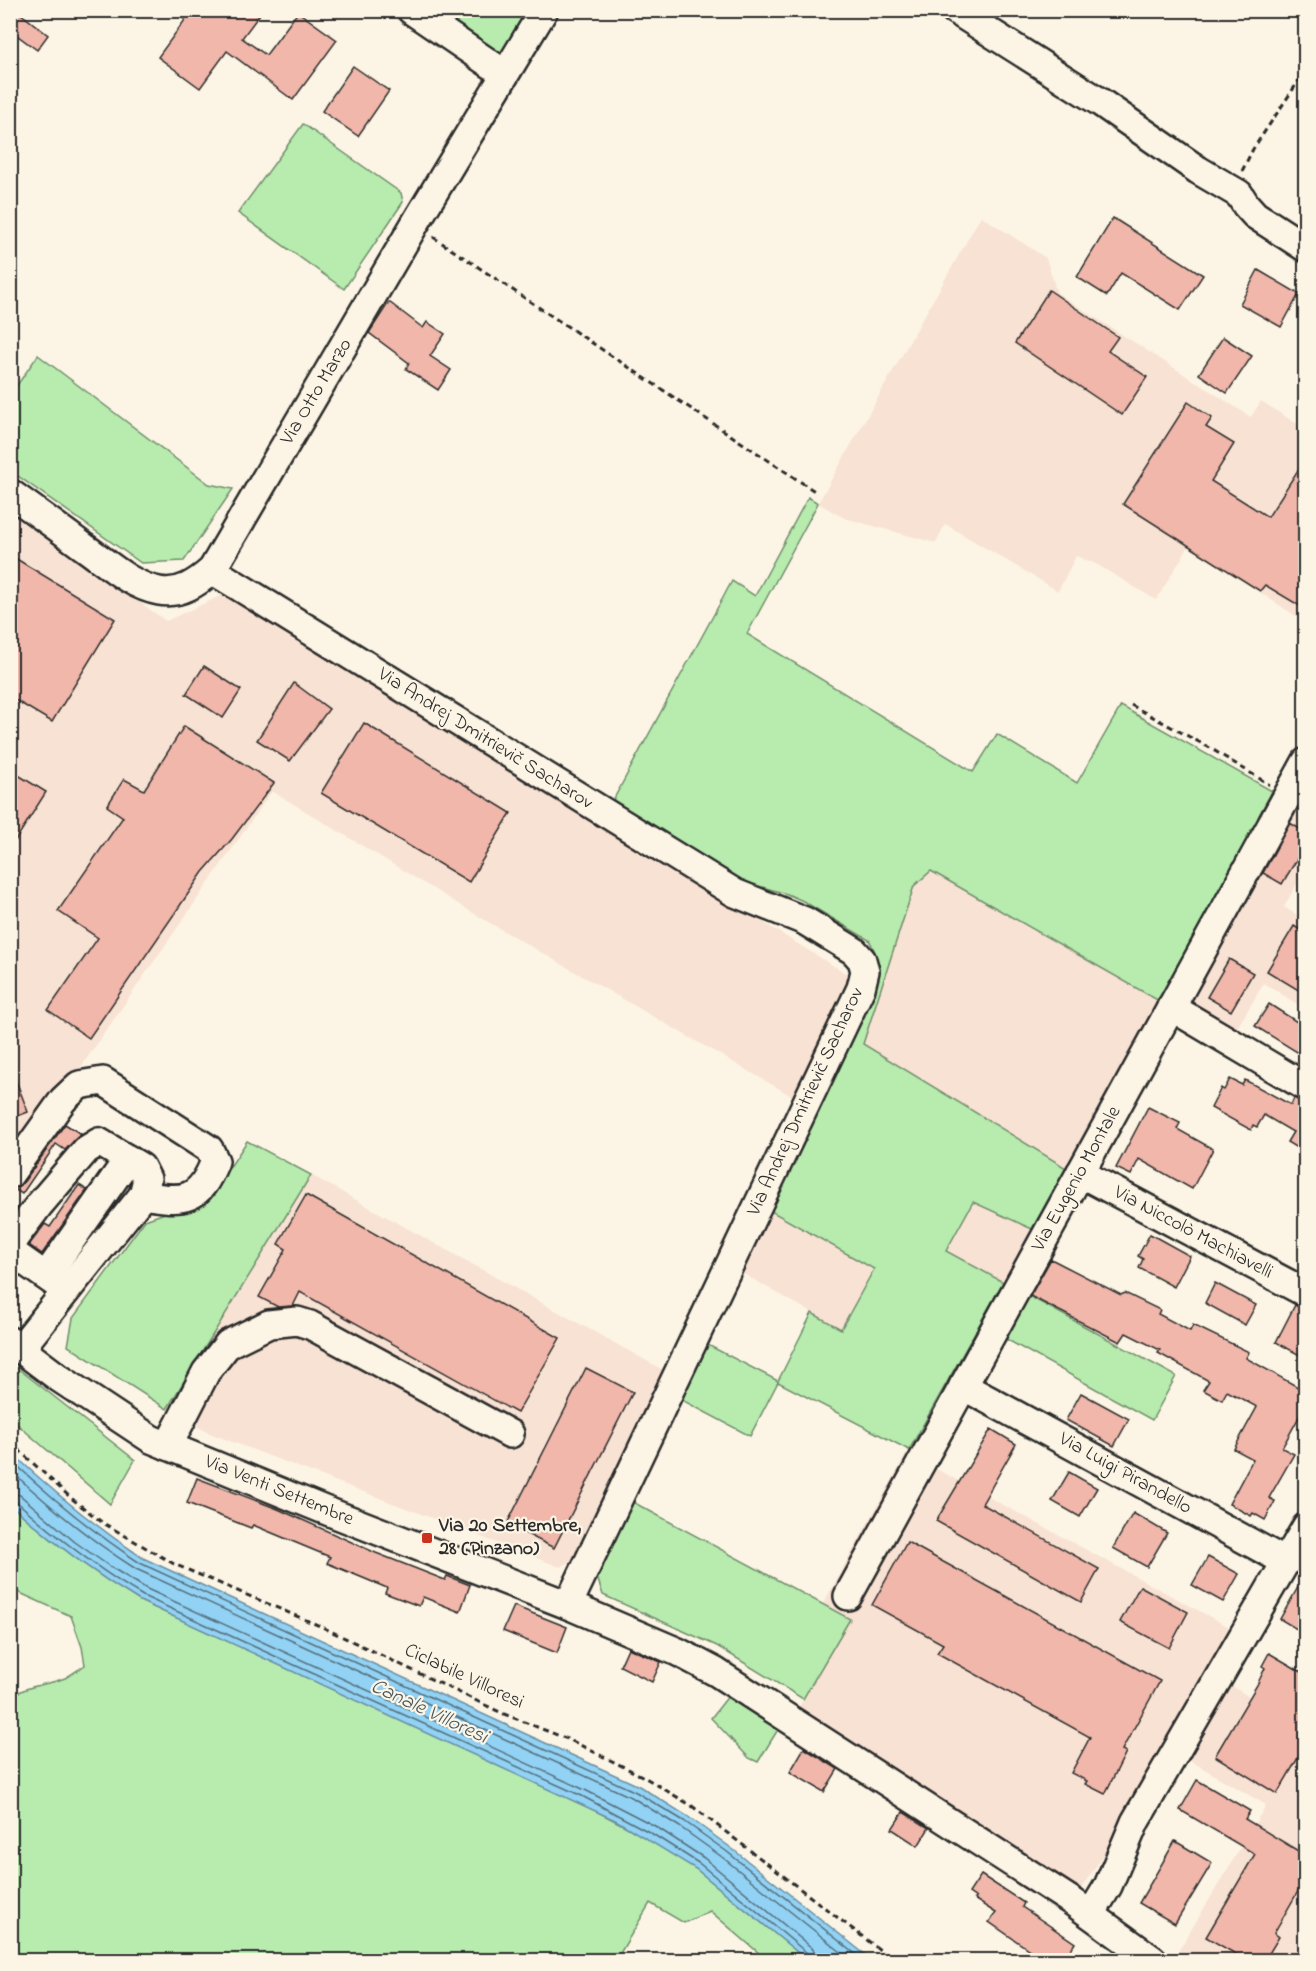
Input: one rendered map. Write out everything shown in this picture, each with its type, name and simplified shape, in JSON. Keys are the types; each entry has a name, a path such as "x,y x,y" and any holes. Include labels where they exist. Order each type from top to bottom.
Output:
{"street":[{"path":"411,10 505,74"},
{"name":"Via Otto Marzo","path":"10,493 140,585 160,591 179,590 197,582 212,570 416,222 544,10"},
{"path":"955,10 1100,102 1198,170 1239,194 1256,215 1305,248"},
{"name":"Via Andrej Dmitrievič Sacharov","path":"212,570 735,893 806,921 854,951 862,960 865,971 861,988 568,1605"},
{"name":"Via Eugenio Montale","path":"848,1596 1171,1007 1296,801 1305,762"},
{"path":"1171,1007 1305,1087"},
{"path":"10,1174 63,1100 79,1085 103,1080 209,1149 215,1161 209,1176 198,1191 183,1198 143,1195"},
{"path":"10,1244 39,1205 86,1150 99,1142 141,1167 147,1179 143,1195 56,1284"},
{"path":"15,1345 56,1284 128,1159"},
{"name":"Via Niccolò Machiavelli","path":"1080,1173 1305,1293"},
{"path":"10,1251 56,1284"},
{"path":"168,1446 206,1372 228,1344 269,1324 297,1321 310,1325 510,1434"},
{"name":"Via Venti Settembre","path":"15,1345 77,1391 152,1439 322,1509 568,1605 678,1652 716,1672 1082,1908 1153,1960"},
{"name":"Via Luigi Pirandello","path":"963,1386 1286,1562"},
{"path":"1082,1908 1108,1886 1135,1822 1305,1527"}],"path":[{"path":"1239,194 1242,169 1305,70"},
{"path":"416,222 438,241 816,492"},
{"path":"1131,705 1210,748 1296,801"},
{"name":"Ciclabile Villoresi","path":"10,1442 71,1498 103,1523 174,1564 320,1626 504,1714 570,1740 644,1777 692,1806 893,1960"}],"shaded area":[{"path":"981,216 1046,258 1057,293 1251,417 1261,401 1305,429 1305,622 1189,546 1156,600 1096,564 1076,556 1058,591 945,524 936,543 844,518 818,503"},
{"path":"11,510 166,621 227,593 855,979 797,1099 483,919 272,791 11,1168"},
{"path":"1272,791 1305,811 1305,869 1284,907 1305,920 1305,1009 1264,983 1231,1038 1161,998 1249,841"},
{"path":"930,871 1159,1001 1066,1168 863,1044 914,886"},
{"path":"311,1175 665,1371 576,1559 560,1567 209,1433 167,1409"},
{"path":"973,1201 1032,1229 1003,1282 946,1251"},
{"path":"769,1210 874,1268 841,1329 740,1272"},
{"path":"907,1453 1242,1634 1119,1832 1075,1897 795,1714 850,1619 823,1604"},
{"path":"1225,1682 1305,1730 1305,1812 1299,1823 1305,1827 1305,1960 1173,1960 1266,1805 1182,1756"}],"green space":[{"path":"416,11 529,11 497,62"},
{"path":"303,124 401,193 403,202 344,289 238,213"},
{"path":"38,355 209,484 233,489 184,561 141,563 11,471 11,394"},
{"path":"808,497 818,503 747,634 973,772 997,734 1077,783 1121,706 1272,791 1249,841 1159,1001 931,871 914,886 863,1044 1066,1168 1032,1229 973,1202 946,1251 1003,1282 909,1450 778,1382 750,1436 680,1399 706,1344 778,1381 812,1313 841,1329 874,1269 769,1210 875,977 876,958 869,940 803,901 787,894 740,881 611,804 732,581 755,596"},
{"path":"247,1141 311,1175 167,1409 68,1346 73,1318 145,1220 165,1213 205,1205"},
{"path":"1027,1295 1176,1376 1152,1420 1004,1338"},
{"path":"11,1363 135,1460 110,1504 11,1419"},
{"path":"631,1501 850,1619 803,1699 717,1646 603,1595 596,1574"},
{"path":"11,1505 73,1556 140,1601 579,1802 648,1838 696,1869 807,1960 767,1960 710,1911 684,1923 650,1903 616,1960 11,1960 11,1698 23,1690 65,1678 85,1665 82,1647 71,1616 11,1589"},
{"path":"729,1695 779,1728 758,1762 749,1758 711,1718"}],"water":[{"name":"Canale Villoresi","path":"10,1451 74,1508 143,1558 639,1786 687,1816 730,1847 872,1960 807,1960 696,1869 617,1821 140,1601 73,1556 11,1505"}],"building":[{"path":"10,10 16,10 48,35 37,50 10,30"},
{"path":"172,10 263,10 242,38 266,55 298,12 337,40 293,100 227,51 200,88 158,57 185,20"},
{"path":"353,66 389,91 358,136 322,111"},
{"path":"1113,218 1203,275 1180,310 1121,273 1107,296 1077,277"},
{"path":"1258,270 1299,294 1281,327 1240,304"},
{"path":"1049,290 1118,337 1108,351 1147,377 1122,415 1015,343"},
{"path":"389,302 423,328 427,322 445,334 430,356 451,370 438,390 406,369 409,363 369,333"},
{"path":"1223,337 1252,356 1227,393 1199,374"},
{"path":"1188,402 1212,418 1206,427 1234,444 1211,481 1268,517 1305,459 1305,609 1265,585 1260,591 1123,504"},
{"path":"10,555 115,619 52,722 10,697"},
{"path":"204,666 241,690 223,718 186,694"},
{"path":"294,683 329,709 290,761 257,740"},
{"path":"364,723 511,813 469,882 321,793"},
{"path":"184,726 274,783 232,839 203,872 89,1038 48,1010 98,938 58,911 123,817 107,806 124,779 144,790"},
{"path":"10,770 46,792 10,849"},
{"path":"1290,823 1305,832 1305,846 1282,884 1263,873"},
{"path":"1294,926 1305,933 1305,994 1267,971"},
{"path":"1229,959 1253,973 1231,1011 1207,997"},
{"path":"1269,1004 1305,1027 1305,1057 1255,1026"},
{"path":"12,1070 28,1112 10,1119 10,1071"},
{"path":"1230,1079 1242,1085 1245,1080 1291,1105 1294,1098 1305,1104 1305,1153 1287,1142 1293,1132 1264,1115 1257,1127 1253,1125 1251,1130 1211,1108 1221,1088 1224,1090"},
{"path":"1148,1107 1180,1123 1177,1129 1213,1149 1192,1189 1139,1159 1131,1175 1116,1168"},
{"path":"65,1124 81,1134 65,1150 56,1144 22,1194 14,1189 23,1183"},
{"path":"79,1185 87,1190 42,1254 29,1245 45,1224 50,1227"},
{"path":"306,1195 560,1338 517,1413 300,1292 293,1306 278,1307 259,1297 286,1249 278,1244"},
{"path":"1150,1234 1190,1256 1174,1287 1139,1268 1143,1259 1138,1256"},
{"path":"1051,1259 1121,1295 1125,1293 1160,1310 1158,1314 1190,1331 1193,1325 1249,1352 1246,1358 1305,1391 1305,1406 1282,1448 1294,1454 1269,1498 1275,1501 1265,1520 1253,1513 1251,1516 1229,1504 1253,1459 1234,1449 1257,1407 1227,1391 1222,1400 1203,1390 1209,1381 1158,1353 1160,1350 1126,1333 1120,1342 1030,1296"},
{"path":"1215,1283 1256,1305 1245,1325 1205,1303"},
{"path":"1295,1305 1305,1310 1305,1358 1276,1342"},
{"path":"586,1368 633,1392 554,1548 507,1524"},
{"path":"1081,1393 1129,1419 1114,1446 1066,1420"},
{"path":"991,1429 1016,1444 982,1504 1099,1569 1081,1602 936,1521"},
{"path":"1069,1472 1097,1488 1080,1517 1052,1501"},
{"path":"197,1478 278,1509 376,1553 445,1580 447,1576 470,1585 460,1612 423,1597 419,1606 385,1593 387,1588 327,1563 330,1557 253,1525 251,1528 187,1503"},
{"path":"1133,1513 1167,1533 1147,1567 1113,1548"},
{"path":"907,1542 1160,1681 1122,1750 1126,1752 1105,1794 1085,1784 1087,1781 1071,1773 1090,1737 937,1653 943,1644 872,1605"},
{"path":"1208,1557 1239,1574 1223,1602 1192,1585"},
{"path":"1305,1575 1305,1634 1280,1619"},
{"path":"1140,1586 1188,1612 1169,1648 1120,1622"},
{"path":"514,1606 567,1627 557,1653 503,1631"},
{"path":"628,1648 661,1662 652,1682 620,1666"},
{"path":"1269,1653 1305,1674 1305,1746 1277,1794 1215,1756 1257,1685 1265,1668 1262,1666"},
{"path":"804,1748 838,1769 824,1792 790,1772"},
{"path":"1197,1780 1250,1811 1245,1819 1305,1855 1305,1879 1274,1933 1279,1937 1265,1960 1246,1960 1206,1937 1255,1854 1180,1810"},
{"path":"903,1812 929,1828 918,1846 892,1829"},
{"path":"1175,1841 1212,1863 1175,1924 1139,1903"},
{"path":"981,1875 1024,1903 1022,1907 1075,1943 1064,1960 1044,1960 989,1922 996,1913 974,1899 976,1898 969,1893"}],"place":[{"name":"Via 20 Settembre, 28 (Pinzano)","path":"427,1538"}]}
